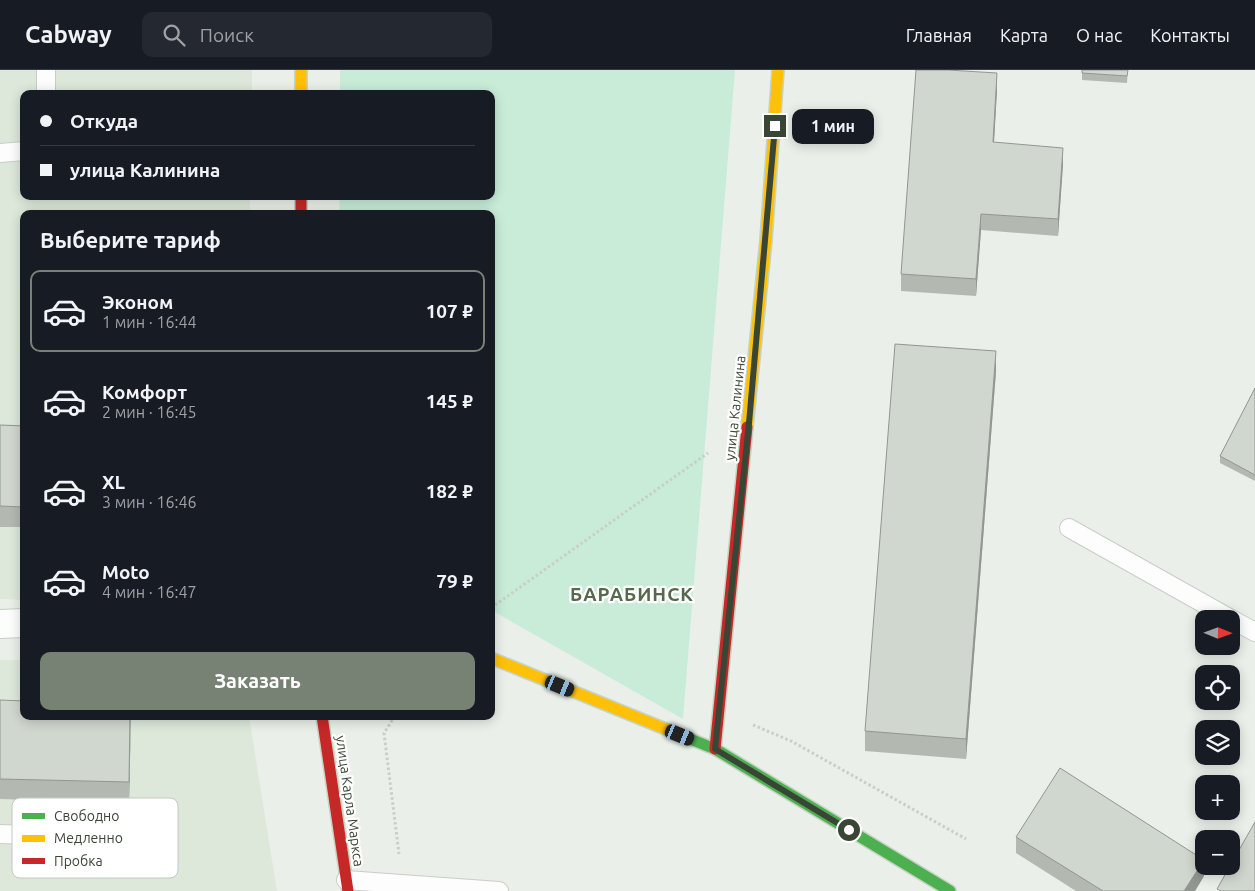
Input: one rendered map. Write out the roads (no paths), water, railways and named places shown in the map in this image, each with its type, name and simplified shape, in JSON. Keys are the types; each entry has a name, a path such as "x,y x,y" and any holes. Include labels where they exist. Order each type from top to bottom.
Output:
{"street":[{"path":"301,70 301,90"},
{"name":"улица Калинина","path":"715,749 749,423 773,164 778,70"},
{"path":"0,624 20,624"},
{"path":"495,660 715,749 950,891"},
{"name":"улица Карла Маркса","path":"323,720 347,886"}],"lane":[{"path":"46,70 46,90"},
{"path":"0,153 20,151"},
{"path":"1069,528 1215,610"},
{"path":"1240,624 1255,632"},
{"path":"347,886 403,884 499,891"}],"district":[{"name":"БАРАБИНСК","path":"632,594"}]}
